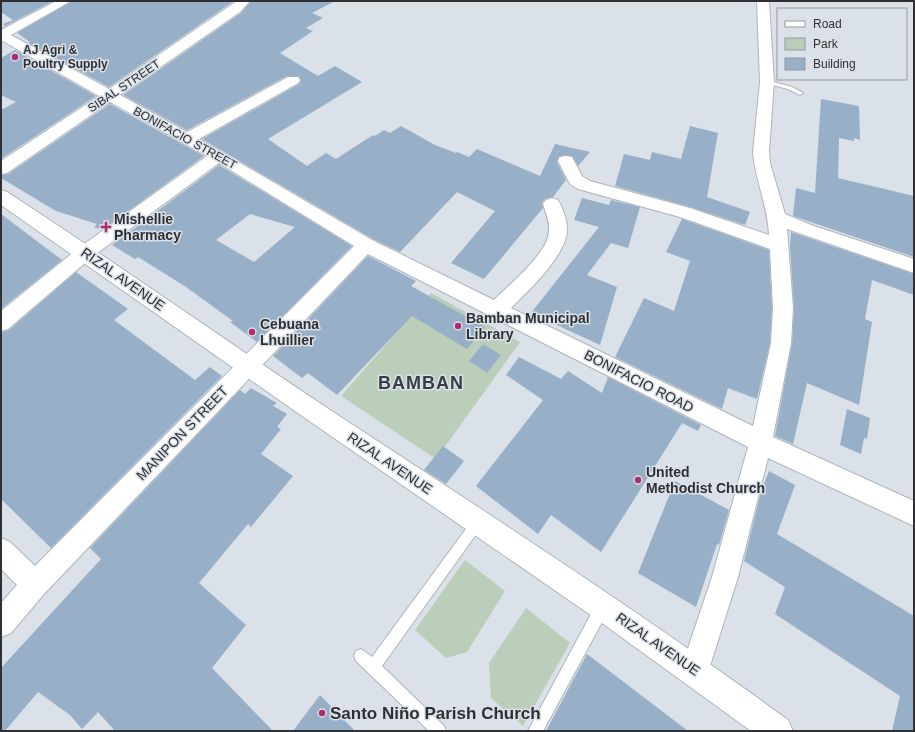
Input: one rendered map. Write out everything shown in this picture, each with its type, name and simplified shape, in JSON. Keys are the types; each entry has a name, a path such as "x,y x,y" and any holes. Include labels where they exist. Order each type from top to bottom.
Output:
{"street":[{"path":"1,35 65,1"},
{"name":"SIBAL STREET","path":"1,168 236,9 244,1"},
{"path":"695,669 725,577 761,442 781,342 783,308 777,218 762,163 761,152 767,82 763,1"},
{"name":"BONIFACIO STREET","path":"1,35 218,156 366,245"},
{"path":"186,139 293,80"},
{"path":"1,323 86,252 218,156"},
{"path":"566,160 576,180 584,185 684,212 779,246"},
{"name":"RIZAL AVENUE","path":"1,196 86,252 247,366 695,669 777,731"},
{"path":"497,310 545,258 554,245 558,231 552,204"},
{"path":"777,218 805,230 914,266"},
{"name":"BONIFACIO ROAD","path":"366,245 761,442 914,514"},
{"name":"MANIPON STREET","path":"1,623 35,585 366,245"},
{"path":"1,551 35,585"}],"lane":[{"path":"767,82 790,88 800,93"},
{"path":"373,667 478,522"},
{"path":"535,731 603,606"},
{"path":"361,656 439,731"}],"green space":[{"path":"431,293 520,342 436,459 341,396"},
{"path":"465,560 505,591 467,652 446,658 415,630"},
{"path":"526,608 570,643 523,726 491,698 489,663"}],"building":[{"path":"1,1 53,1 5,26 3,24 13,20 1,12"},
{"path":"72,1 234,1 109,87 28,43 30,42 17,33"},
{"path":"251,1 335,1 312,13 323,18 306,28 313,31 280,53 318,76 335,66 362,82 268,139 307,166 326,153 336,159 373,135 375,136 384,130 390,133 401,126 435,145 456,153 457,152 469,157 477,149 540,176 555,144 590,152 578,166 572,156 559,156 557,162 566,180 553,197 545,199 542,203 543,208 484,279 451,263 495,211 457,192 400,252 373,239 202,139 299,84 301,81 299,76 287,76 187,130 123,95 241,13"},
{"path":"15,50 96,96 1,159 1,110 16,102 1,95 1,58"},
{"path":"821,99 859,106 860,140 854,138 854,141 839,138 838,178 914,196 914,257 793,216 796,188 815,193"},
{"path":"110,104 204,156 102,230 94,227 97,224 56,211 1,178 1,175 8,174"},
{"path":"690,126 718,133 707,197 750,212 745,225 690,207 615,186 624,154 650,160 652,152 681,159"},
{"path":"219,165 352,246 257,342 230,322 233,321 186,287 138,257 135,259 112,245","holes":["250,214 295,227 254,262 216,240"]},
{"path":"582,198 609,205 611,200 640,207 628,248 611,243 587,275 617,287 600,345 531,313 599,227 574,220"},
{"path":"1,214 62,260 1,309"},
{"path":"682,219 769,250 772,308 770,343 757,399 728,388 722,409 615,357 644,298 674,311 690,261 666,252"},
{"path":"791,232 914,274 914,295 872,280 865,319 872,322 859,405 807,383 793,444 775,436 792,343 794,308 790,246"},
{"path":"368,256 416,281 411,286 485,327 467,349 412,316 337,395 308,373 302,378 273,356"},
{"path":"76,272 128,309 114,320 195,380 210,367 222,376 51,548 1,499 1,332 9,330"},
{"path":"483,344 501,355 487,373 469,361"},
{"path":"519,357 561,379 568,371 602,393 608,377 701,425 698,431 682,423 601,552 551,515 538,534 476,486 543,400 506,375"},
{"path":"251,388 277,403 273,406 287,414 277,427 281,429 261,454 293,476 251,527 248,524 199,583 246,625 212,668 273,731 115,731 98,712 82,729 70,715 38,692 5,731 1,731 1,668 101,559 90,548 240,390 245,394"},
{"path":"847,409 870,418 867,439 864,438 861,454 840,445"},
{"path":"443,446 464,461 446,484 424,470"},
{"path":"769,471 795,485 777,534 914,616 914,731 892,731 900,696 775,614 785,587 744,561 761,491"},
{"path":"675,481 729,510 719,545 717,544 696,607 638,573"},
{"path":"587,654 688,731 546,731"},
{"name":"Santo Niño Parish Church","path":"320,695 355,731 293,731"}],"place":[{"name":"AJ Agri & Poultry Supply","path":"15,57"},
{"name":"Mishellie Pharmacy","path":"106,227"},
{"name":"Bamban Municipal Library","path":"458,326"},
{"name":"Cebuana Lhuillier","path":"252,332"},
{"name":"United Methodist Church","path":"638,480"},
{"name":"Santo Niño Parish Church","path":"322,713"}],"district":[{"name":"BAMBAN","path":"421,383"}]}
